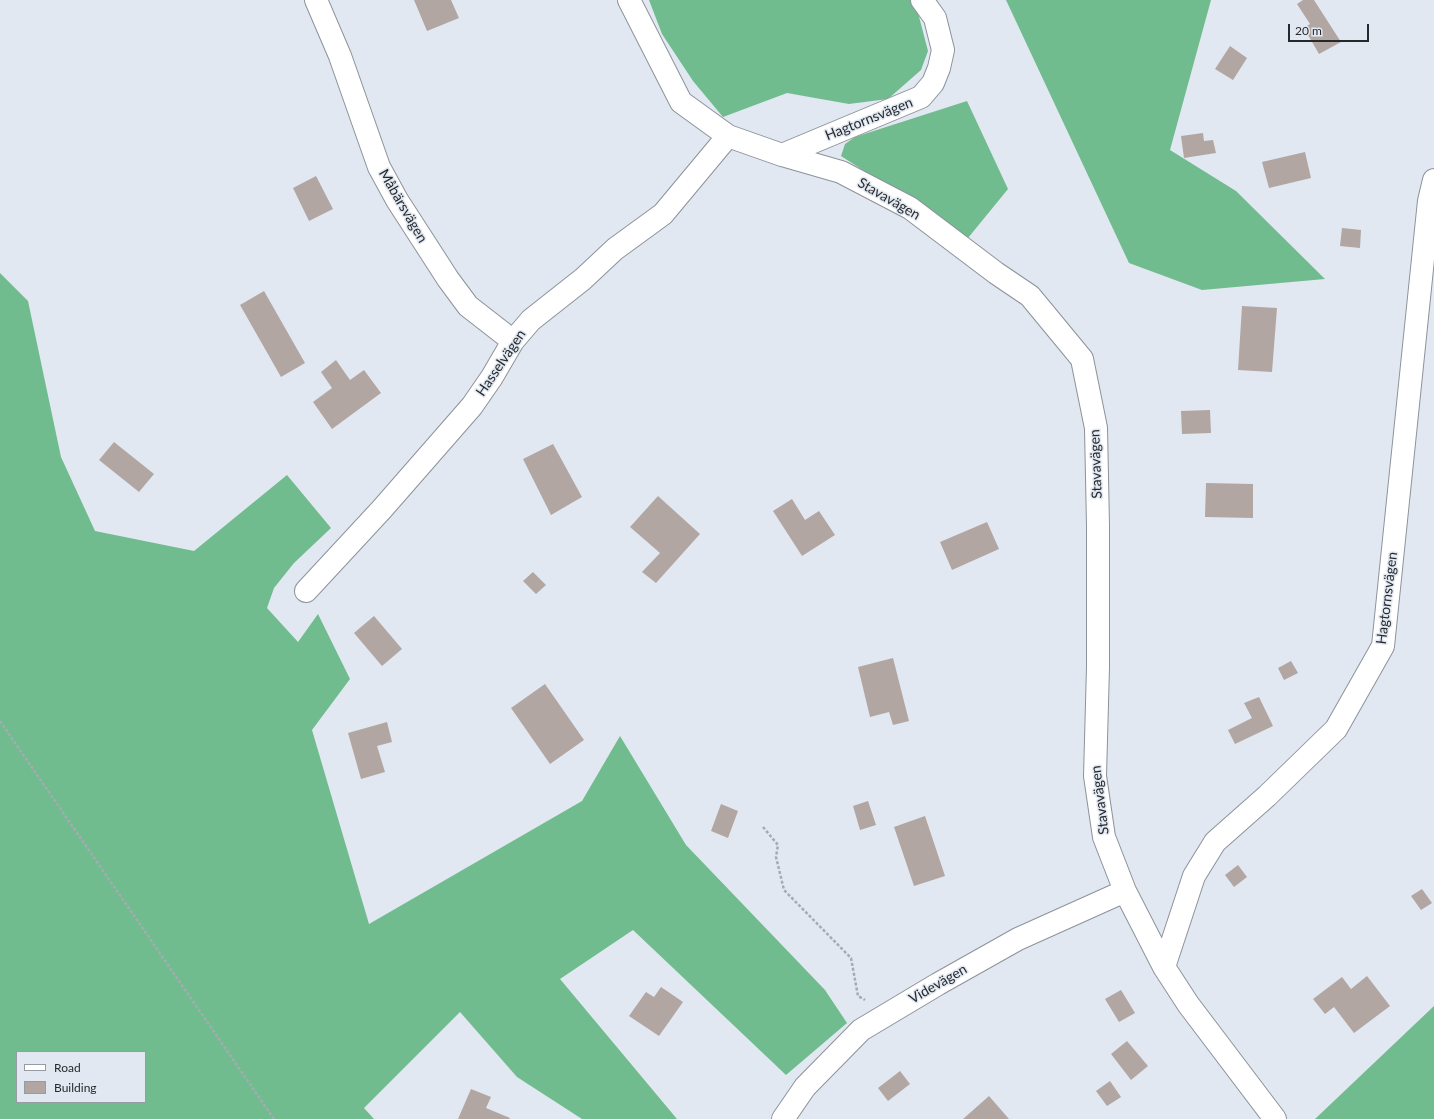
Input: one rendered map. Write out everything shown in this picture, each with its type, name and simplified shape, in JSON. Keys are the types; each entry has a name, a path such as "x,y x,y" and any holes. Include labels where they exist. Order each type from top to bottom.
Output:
{"street":[{"name":"Måbärsvägen","path":"316,0 340,56 379,167 397,200 448,279 468,306 513,341"},
{"name":"Stavavägen","path":"629,0 681,102 728,136 782,155 841,172 910,208 1030,296 1082,359 1096,428 1098,667 1095,776 1104,837 1125,891 1164,967 1188,1004 1275,1119"},
{"name":"Hagtornsvägen","path":"782,155 921,97 933,83 939,68 943,50 935,18 922,0"},
{"name":"Hasselvägen","path":"306,591 382,509 472,406 492,377 513,341 531,320 583,279 615,249 663,214 728,136"},
{"name":"Hagtornsvägen","path":"1164,967 1194,876 1214,842 1267,796 1336,729 1383,646 1429,202 1434,180"},
{"name":"Videvägen","path":"783,1119 804,1087 861,1030 1018,939 1125,891"}],"path":[{"path":"0,721 274,1119"},
{"path":"763,827 778,845 776,857 784,890 851,958 858,996 890,1012"}],"green space":[{"path":"649,0 911,0 917,9 928,51 921,70 888,99 849,104 787,93 723,117 693,81 662,34"},
{"path":"1006,0 1211,0 1170,150 1236,191 1325,279 1202,290 1129,263"},
{"path":"967,101 1008,189 968,238 841,156 845,144 855,137"},
{"path":"0,273 28,301 61,457 95,531 194,551 287,475 331,528 294,563 274,588 267,608 298,642 318,614 350,679 312,730 369,924 582,801 620,736 686,845 825,990 847,1023 786,1075 633,930 560,979 677,1119 582,1119 517,1077 460,1012 364,1108 374,1119 0,1119"},
{"path":"1434,1006 1434,1119 1315,1119"}],"building":[{"path":"414,0 451,0 459,18 427,31"},
{"path":"1303,0 1314,0 1341,42 1319,54 1304,28 1310,24 1297,4"},
{"path":"1230,46 1247,58 1233,80 1215,69"},
{"path":"1203,133 1204,141 1213,140 1216,153 1184,158 1181,136"},
{"path":"1305,152 1311,178 1269,188 1262,162"},
{"path":"316,176 333,209 309,221 293,188"},
{"path":"1342,228 1361,230 1360,248 1340,246"},
{"path":"264,291 305,363 281,377 240,305"},
{"path":"1242,306 1277,308 1272,372 1238,370"},
{"path":"336,360 350,380 364,370 381,393 332,429 313,402 332,388 321,372"},
{"path":"1210,410 1211,433 1182,434 1181,411"},
{"path":"114,442 154,474 139,492 99,460"},
{"path":"553,444 582,497 551,515 523,459"},
{"path":"1206,483 1253,484 1253,518 1205,517"},
{"path":"658,496 700,534 656,583 642,572 660,553 630,527"},
{"path":"792,499 805,520 819,511 835,535 802,556 773,511"},
{"path":"987,522 999,549 952,570 940,542"},
{"path":"533,572 546,585 536,594 523,581"},
{"path":"374,616 402,649 382,666 354,633"},
{"path":"893,658 909,721 893,725 889,712 870,717 858,667"},
{"path":"1291,661 1298,673 1284,680 1278,668"},
{"path":"545,684 584,740 550,764 511,708"},
{"path":"1259,697 1273,726 1235,744 1228,730 1252,718 1244,703"},
{"path":"387,722 392,742 377,746 385,772 361,779 348,733"},
{"path":"868,801 876,825 860,830 853,806"},
{"path":"721,804 738,811 728,838 711,831"},
{"path":"925,816 945,876 914,886 894,827"},
{"path":"1238,865 1247,877 1234,887 1225,875"},
{"path":"1422,889 1432,903 1421,910 1411,896"},
{"path":"1367,976 1390,1006 1354,1033 1334,1007 1325,1014 1313,999 1342,977 1351,989"},
{"path":"661,987 683,1002 659,1036 629,1016 646,992 654,997"},
{"path":"1121,990 1135,1013 1119,1022 1105,999"},
{"path":"1127,1041 1148,1066 1131,1080 1111,1054"},
{"path":"900,1071 910,1084 888,1101 878,1088"},
{"path":"1110,1081 1121,1097 1107,1106 1096,1091"},
{"path":"471,1089 491,1097 486,1108 510,1118 458,1119"},
{"path":"989,1096 1009,1119 963,1119"}]}
